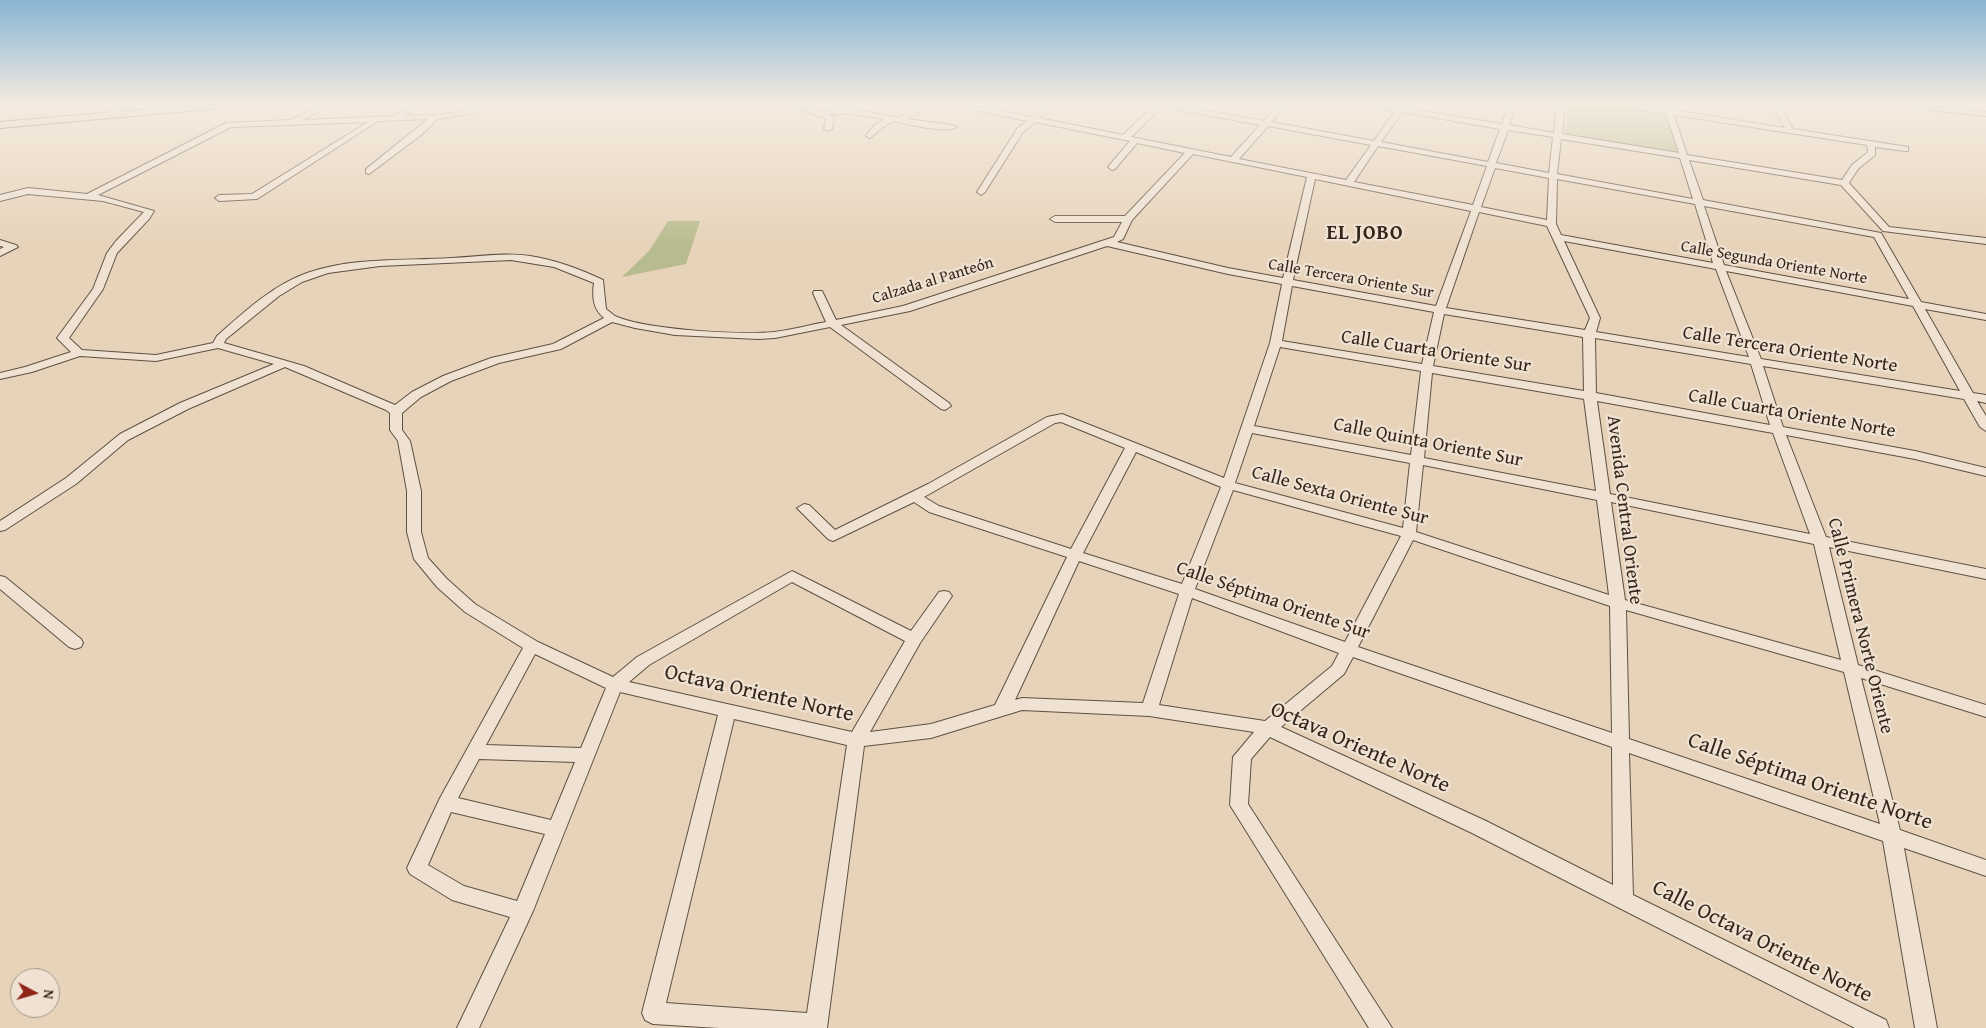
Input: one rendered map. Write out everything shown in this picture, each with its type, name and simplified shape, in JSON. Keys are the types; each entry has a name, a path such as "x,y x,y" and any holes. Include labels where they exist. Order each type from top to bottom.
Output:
{"street":[{"path":"88,196 175,152"},
{"path":"219,198 254,197 325,152"},
{"path":"370,171 394,152"},
{"path":"981,192 1007,152"},
{"path":"1112,166 1124,152"},
{"path":"1190,152 1350,182 1551,224 1556,152"},
{"name":"Calzada al Panteón","path":"611,318 635,325 675,332 758,336 775,335 906,309 968,287 1118,240 1128,219 1190,152"},
{"path":"1234,159 1240,152"},
{"path":"1350,182 1371,152"},
{"path":"1423,152 1554,174 1700,203 1882,232 1986,241"},
{"path":"1381,1028 1239,806 1242,757 1268,728 1338,670 1350,650 1385,576 1409,534 1427,369 1440,310 1497,152"},
{"path":"1654,152 1844,183 1882,232 1918,305 1986,427"},
{"name":"Calle Primera Norte Oriente","path":"1683,152 1720,268 1756,361 1778,430 1820,540 1892,836 1926,1028"},
{"path":"1844,183 1855,167 1872,152"},
{"path":"1149,710 1187,591 1228,485 1276,343 1287,283 1312,175"},
{"path":"0,198 28,191 88,196 104,198 149,211 146,217 119,243 112,253 98,289 63,338 78,354"},
{"path":"1055,219 1128,219"},
{"name":"Avenida Central Oriente","path":"1551,224 1596,318 1589,336 1590,396 1602,496 1618,603 1623,900"},
{"name":"Calle Segunda Oriente Norte","path":"1558,237 1986,317"},
{"name":"Calle Tercera Oriente Sur","path":"1108,242 1287,283 1589,336"},
{"path":"0,243 13,247 0,253"},
{"path":"0,376 28,370 78,354 156,358 218,346 286,363 343,386 390,407 396,412 402,404 418,393 442,382 505,358 563,345 611,318 601,310 598,292 599,282 575,270 530,259 486,259 333,269 299,280 284,289 239,322 221,338 218,346"},
{"path":"818,293 833,324 945,406"},
{"name":"Calle Tercera Oriente Norte","path":"1589,336 1756,361 1986,400"},
{"name":"Calle Cuarta Oriente Sur","path":"1276,343 1590,396"},
{"path":"0,527 71,481 124,437 184,406 286,363"},
{"name":"Calle Cuarta Oriente Norte","path":"1590,396 1915,455 1986,472"},
{"name":"Octava Oriente Norte","path":"396,412 396,430 404,441 414,491 414,532 421,559 442,583 470,608 532,646 615,685 856,740 931,731 1022,704 1149,710 1268,728 1479,827 1623,900"},
{"name":"Calle Sexta Oriente Sur","path":"914,496 1056,418 1062,418 1228,485 1409,534 1618,603 1850,668 1986,711"},
{"name":"Calle Quinta Oriente Sur","path":"1247,428 1602,496 1986,574"},
{"path":"1001,711 1075,555 1132,446"},
{"path":"804,508 833,536 914,496"},
{"name":"Calle Séptima Oriente Sur","path":"914,496 934,509 948,514 1187,591 1350,650 1619,742"},
{"path":"468,1028 523,911 615,685 643,661 792,576 914,639"},
{"path":"0,581 75,643"},
{"path":"728,710 653,1013 816,1026 856,740 914,639 944,596"},
{"path":"523,911 459,894 417,868 446,803 532,646"},
{"name":"Calle Séptima Oriente Norte","path":"1619,742 1986,868"},
{"path":"475,752 586,755"},
{"path":"446,803 556,829"},
{"name":"Calle Octava Oriente Norte","path":"1623,900 1878,1028"}],"green space":[{"path":"668,221 700,221 686,264 622,277 649,251"}],"district":[{"name":"EL JOBO","path":"1365,234"}]}
